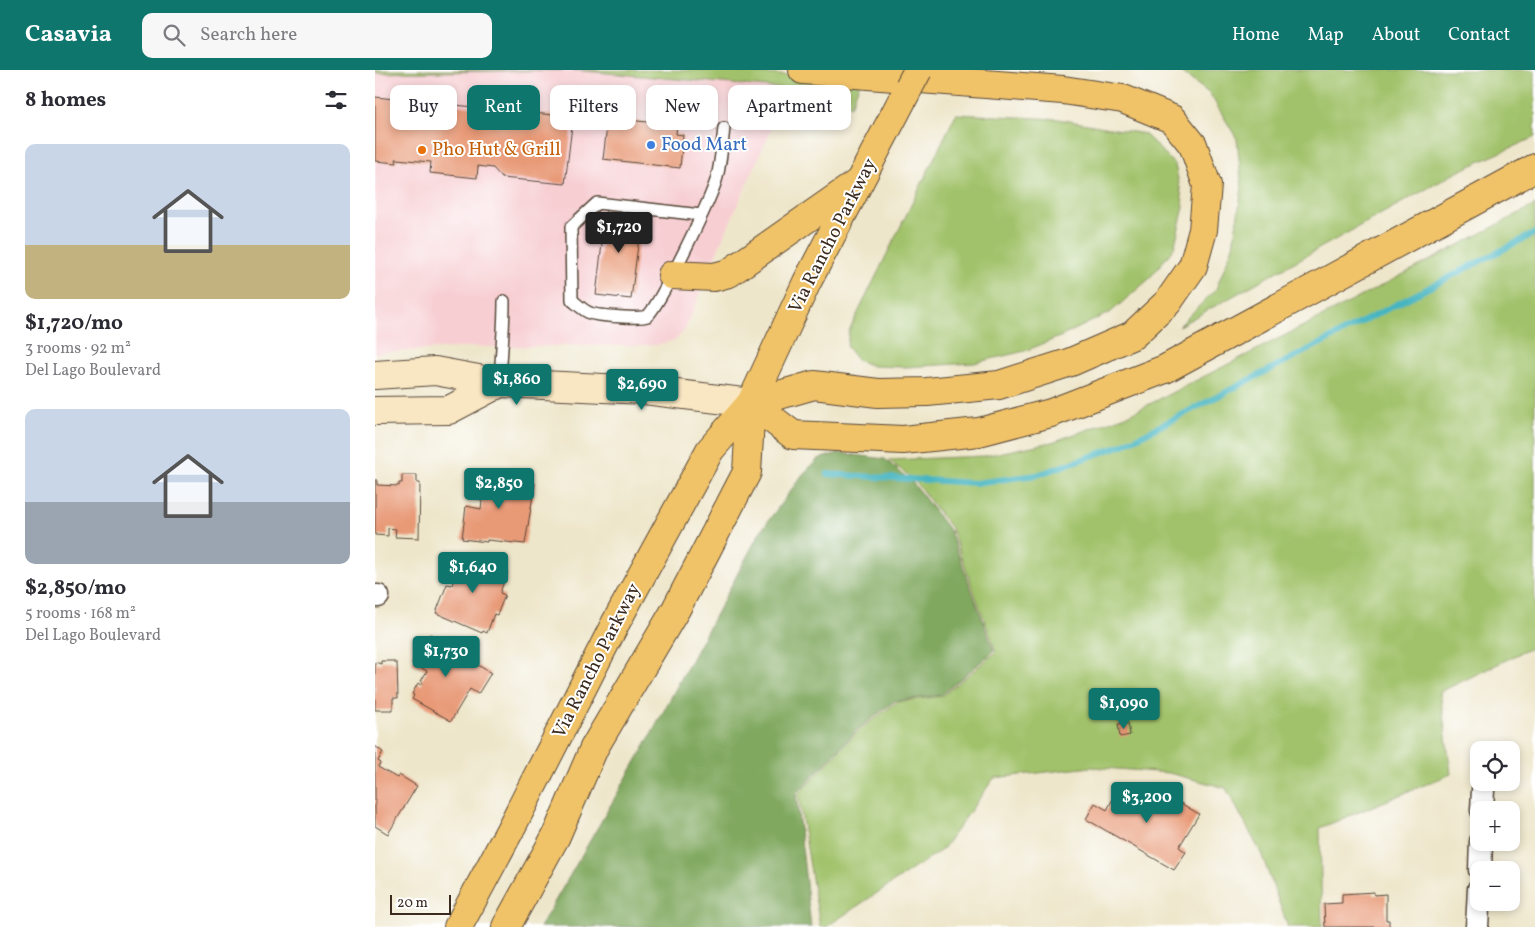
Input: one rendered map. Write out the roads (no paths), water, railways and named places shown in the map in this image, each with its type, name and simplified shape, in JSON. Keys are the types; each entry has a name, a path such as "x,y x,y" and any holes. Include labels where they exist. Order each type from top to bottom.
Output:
{"main road":[{"path":"375,375 435,370 500,383 644,390 751,403 814,385 877,393 927,392 999,384 1071,362 1133,334 1168,302 1193,266 1203,230 1207,186 1193,145 1172,119 1123,99 1063,90 803,70"},
{"name":"Via Rancho Parkway","path":"458,927 510,830 615,624 710,450 751,403 807,282 914,79"},
{"path":"751,403 793,435 903,440 979,432 1051,413 1165,369 1535,168"},
{"path":"672,275 714,277 729,273 861,180"},
{"path":"375,402 394,394 468,389 500,383"},
{"path":"375,411 449,410 500,383"},
{"name":"Via Rancho Parkway","path":"506,927 556,836 594,748 676,609 747,472 751,403"}],"street":[{"path":"1477,927 1478,911"}],"lane":[{"path":"701,215 597,203 571,227 572,300 590,313 639,318 647,315 655,307 701,215 717,177 724,128"},
{"path":"500,383 501,350 504,334 504,301"}],"waterway":[{"path":"827,474 975,483 1037,475 1123,445 1535,233"}],"place":[{"name":"Food Mart","path":"651,145"},
{"name":"Pho Hut & Grill","path":"422,150"}]}
